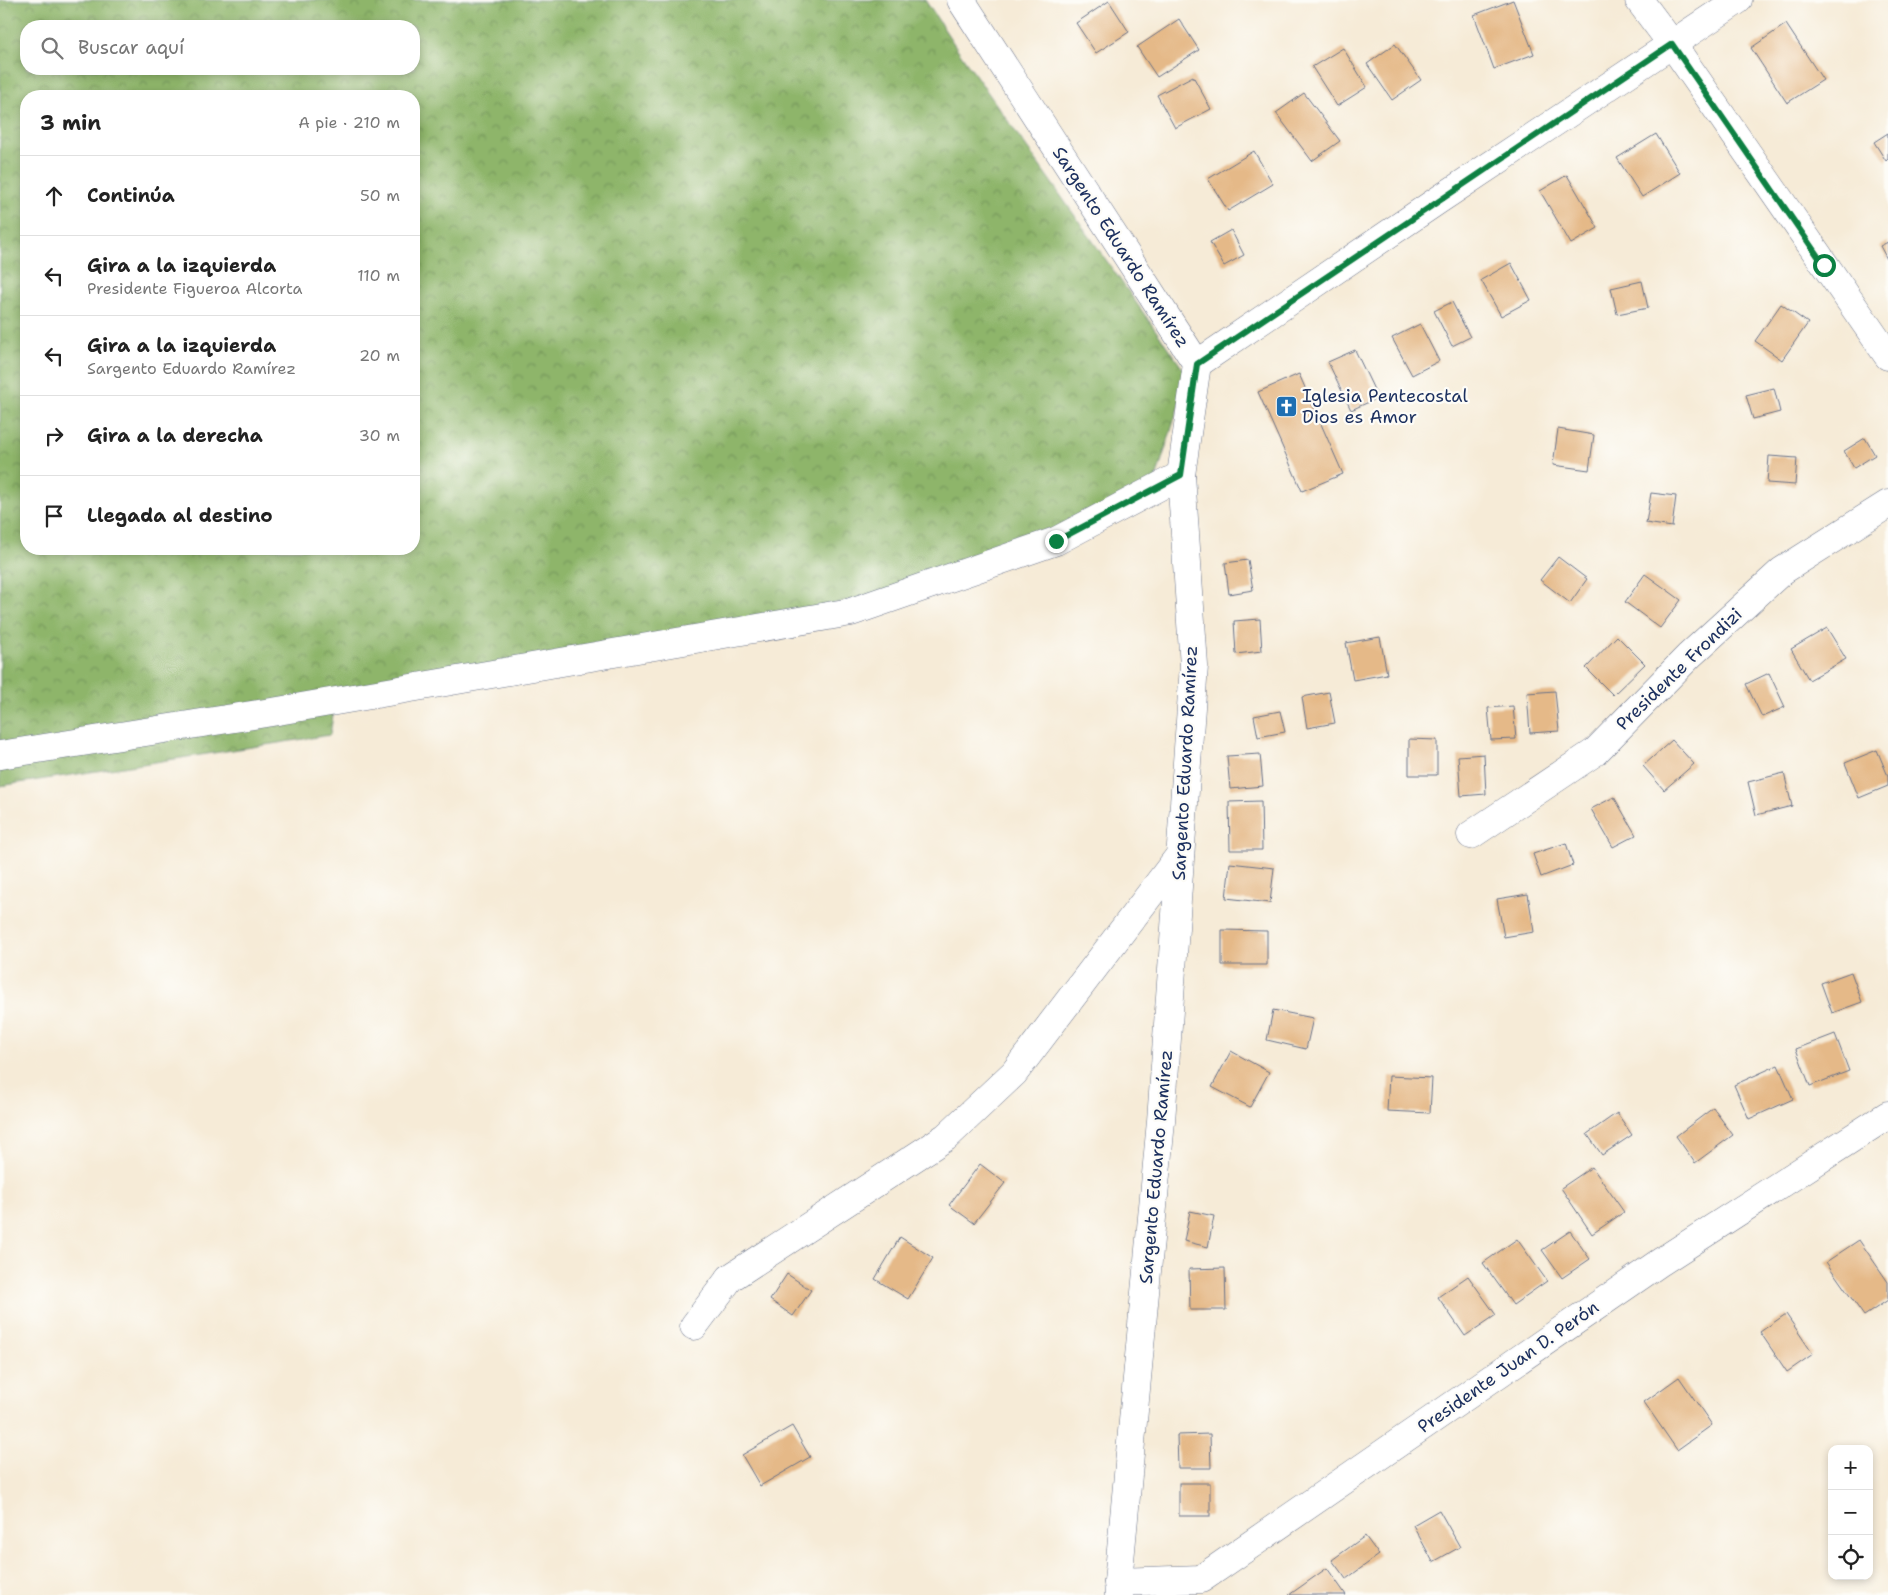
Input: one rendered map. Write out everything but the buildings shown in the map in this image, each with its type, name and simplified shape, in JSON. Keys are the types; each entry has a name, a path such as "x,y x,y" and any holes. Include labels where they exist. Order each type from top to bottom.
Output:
{"street":[{"name":"Sargento Eduardo Ramírez","path":"961,0 1197,364 1181,475 1194,666 1161,1121 1118,1588"},
{"path":"1639,0 1672,44 1888,356"},
{"path":"1197,364 1738,0"},
{"path":"0,755 278,711 851,612 1056,541 1181,475"},
{"name":"Presidente Frondizi","path":"1471,835 1595,752 1689,656 1782,571 1888,504"},
{"path":"694,1326 730,1278 946,1137 1014,1073 1180,855"},
{"name":"Presidente Juan D. Perón","path":"1118,1588 1201,1579 1659,1263 1888,1115"}],"green space":[{"path":"0,0 925,0 960,53 1188,376 1153,488 935,582 668,640 337,689 330,735 0,786"}],"place":[{"name":"Iglesia Pentecostal Dios es Amor","path":"1286,406"}],"route":[{"path":"1056,541 1181,475 1197,364 1672,44 1824,265"}]}
